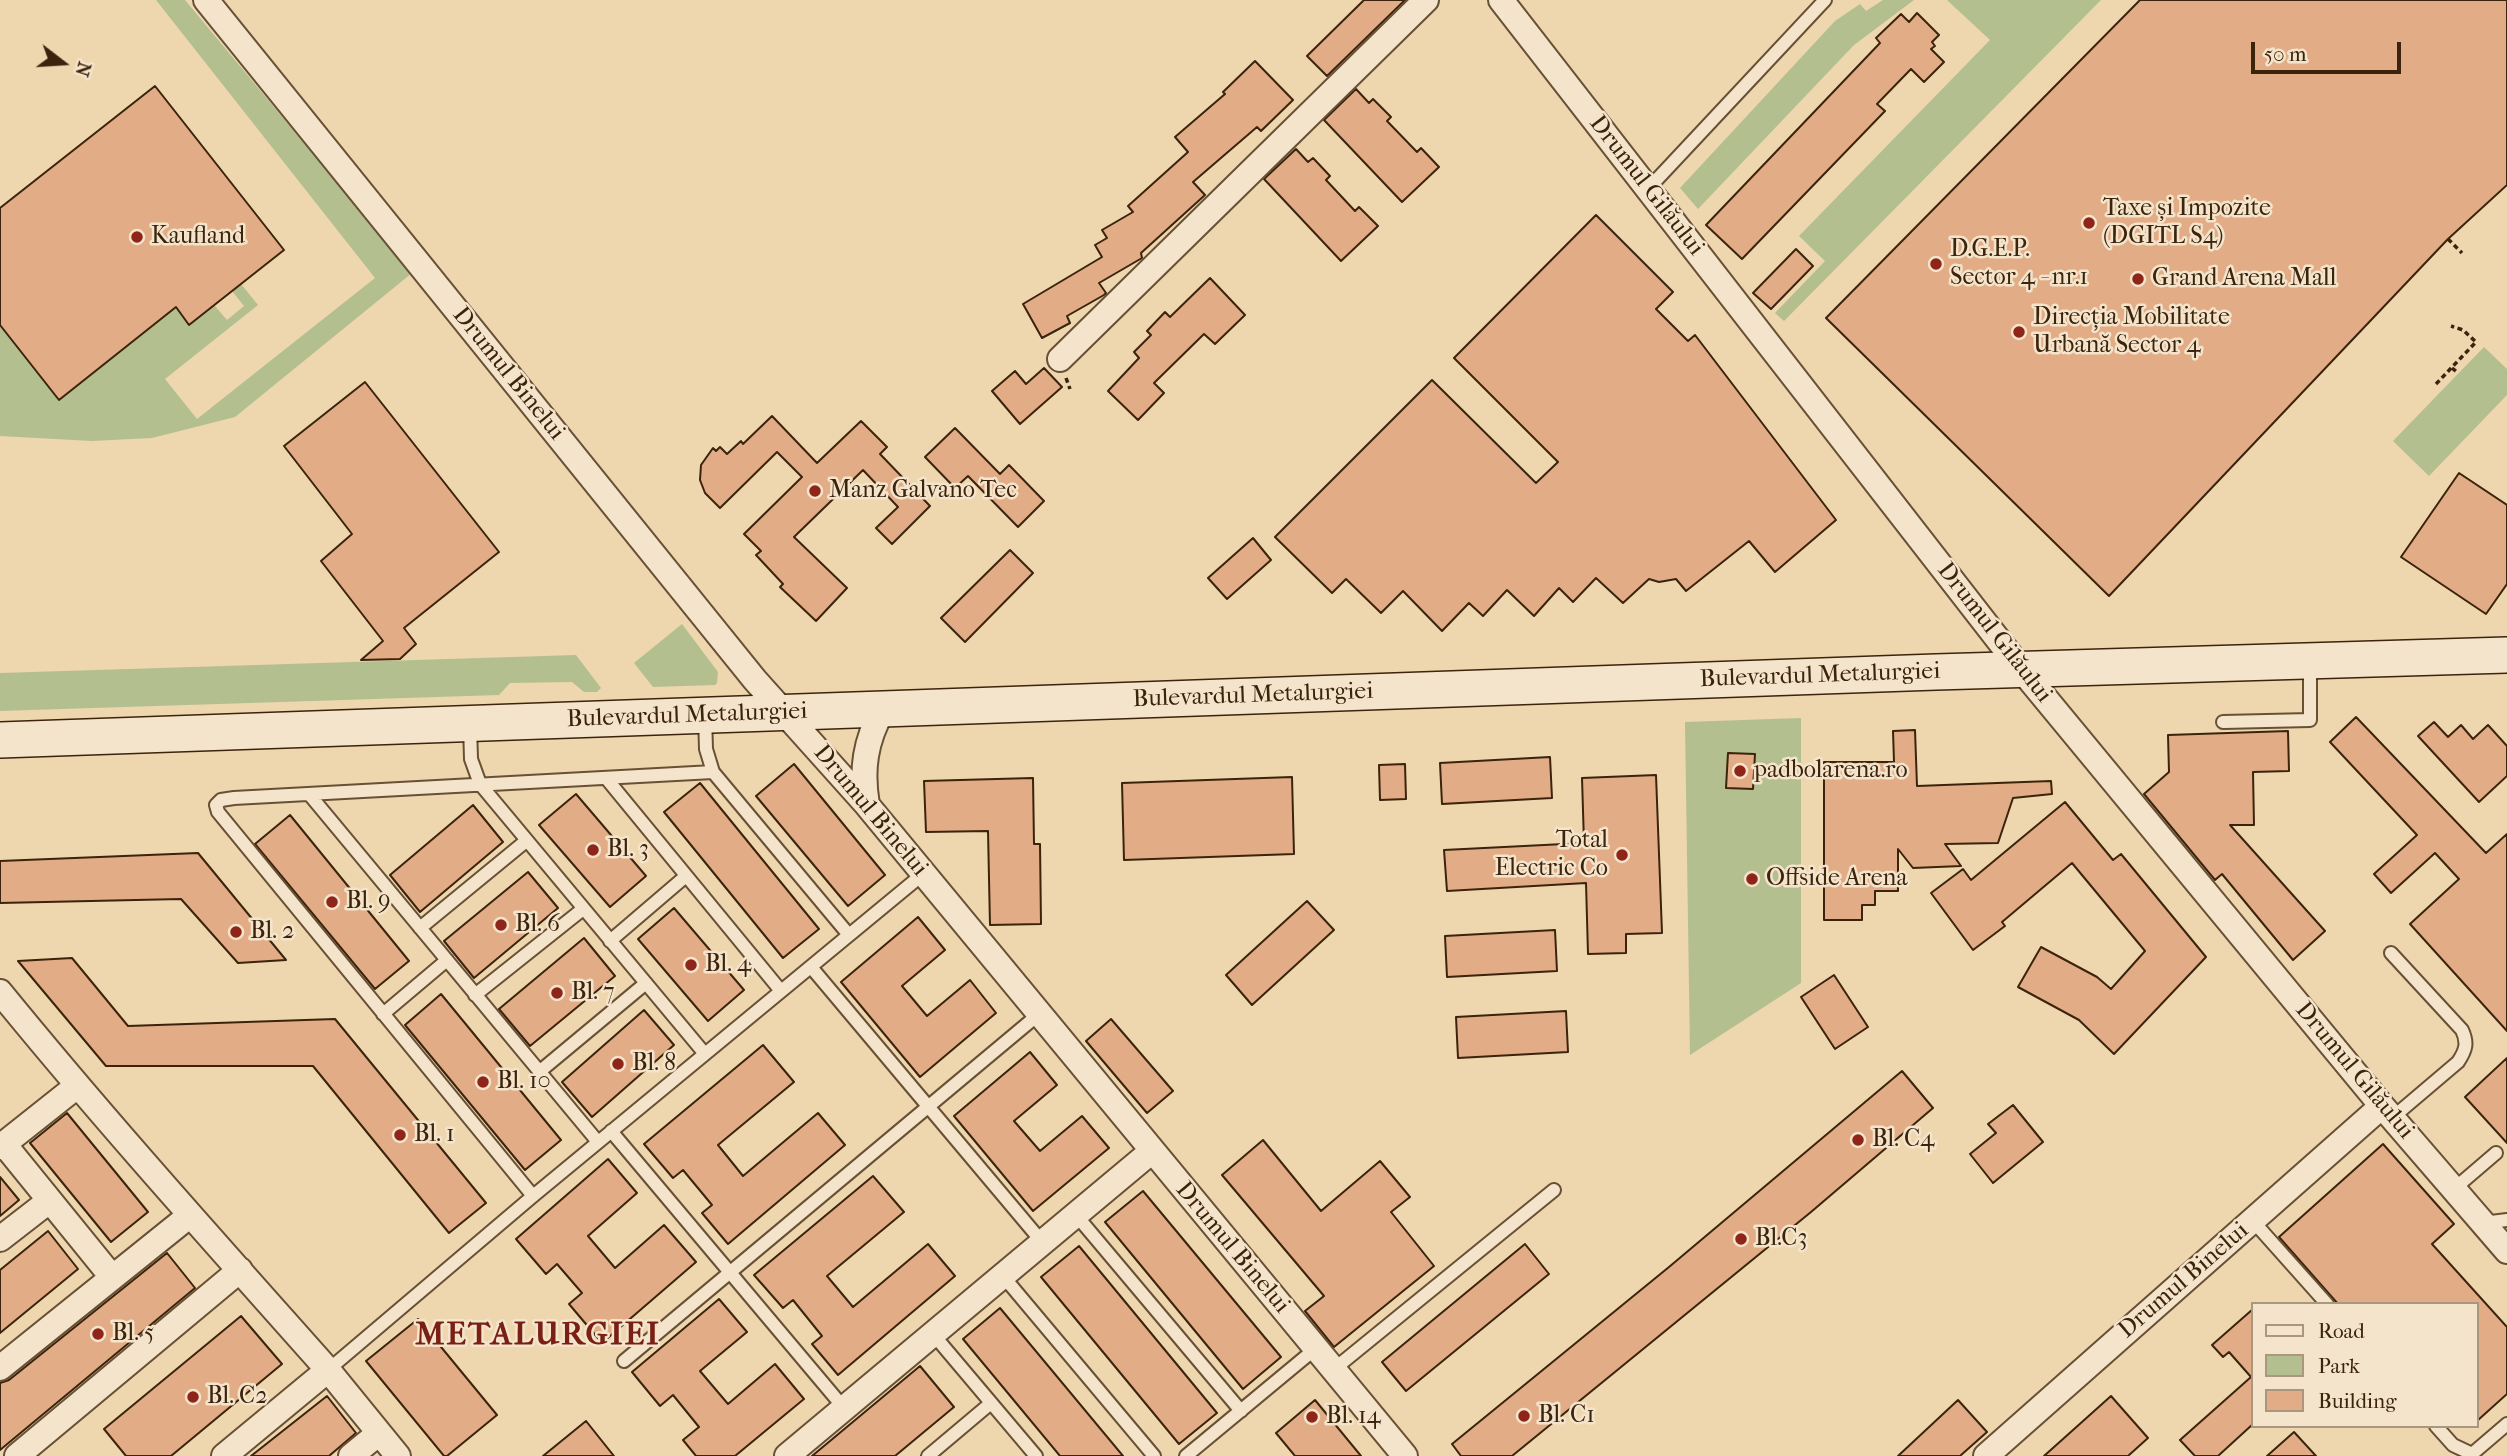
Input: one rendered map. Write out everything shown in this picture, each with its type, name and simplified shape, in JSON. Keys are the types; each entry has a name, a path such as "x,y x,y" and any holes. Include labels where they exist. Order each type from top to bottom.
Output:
{"main road":[{"name":"Bulevardul Metalurgiei","path":"0,740 2021,669 2507,655"}],"street":[{"name":"Drumul Binelui","path":"206,0 783,713 867,805 1405,1456"},
{"path":"1060,359 1426,0"},
{"name":"Drumul Gilăului","path":"1501,0 2021,669 2387,1112 2454,1189 2495,1222 2507,1251"},
{"path":"867,805 863,770 865,754 872,730 883,709"},
{"path":"0,992 189,1216 328,1370 398,1456"},
{"path":"77,1086 2,1145 112,1277"},
{"name":"Drumul Binelui","path":"1986,1456 2253,1221 2387,1112"},
{"path":"787,1456 1152,1151"},
{"path":"0,1239 49,1201"},
{"path":"0,1368 189,1216"},
{"path":"17,1456 240,1270"},
{"path":"224,1456 328,1370"},
{"path":"351,1456 379,1433"}],"lane":[{"path":"1648,189 1825,0"},
{"path":"2223,722 2310,720 2310,660"},
{"path":"705,715 706,749 713,772 849,935"},
{"path":"470,724 471,759 480,784 705,1054"},
{"path":"533,1196 218,812 216,805 221,800 234,798 713,772"},
{"path":"606,778 781,991"},
{"path":"309,794 598,1142"},
{"path":"420,928 526,841"},
{"path":"328,1370 533,1196 923,874"},
{"path":"610,941 685,876"},
{"path":"475,995 583,909"},
{"path":"2387,1112 2458,1062 2465,1052 2466,1039 2462,1030 2390,953"},
{"path":"383,1014 447,960"},
{"path":"811,967 1042,1243"},
{"path":"540,1072 646,983"},
{"path":"624,1361 1040,1014"},
{"path":"611,1132 844,1408"},
{"path":"2454,1189 2496,1153"},
{"path":"1333,1370 1554,1190"},
{"path":"1076,1215 1241,1411"},
{"path":"2253,1221 2325,1302"},
{"path":"1003,1276 1154,1456"},
{"path":"933,1334 1036,1456"},
{"path":"1186,1456 1315,1349"},
{"path":"928,1456 991,1403"},
{"path":"2437,1428 2453,1446 2472,1454 2507,1424"}],"path":[{"path":"2448,239 2462,253"},
{"path":"2436,384 2476,342 2463,330 2451,326"},
{"path":"2452,368 2458,373"}],"green space":[{"path":"156,0 185,0 412,273 235,417 152,438 92,441 0,436 0,325 59,400 176,307 189,324 214,305 227,320 244,306 232,291 241,284 258,305 165,379 197,419 375,278"},
{"path":"1883,0 1914,0 1854,45 1698,209 1680,188 1835,21 1860,4 1866,11"},
{"path":"1947,0 2101,0 1784,321 1775,313 1825,261 1799,236 1990,40"},
{"path":"2484,347 2507,369 2507,395 2429,476 2393,441"},
{"path":"682,624 718,672 717,683 653,687 634,663"},
{"path":"576,655 601,688 597,692 584,692 572,682 510,683 499,695 0,711 0,673"},
{"path":"1801,718 1801,983 1690,1055 1685,722"}],"building":[{"path":"1364,0 1405,0 1327,76 1307,56"},
{"name":"Grand Arena Mall","path":"2140,0 2507,0 2507,185 2448,239 2109,596 1826,318"},
{"path":"1917,13 1939,35 1932,42 1935,46 1931,49 1944,62 1924,82 1911,69 1877,104 1885,111 1742,259 1706,225 1880,43 1876,38 1901,14 1909,22"},
{"path":"1255,61 1293,100 1261,131 1257,127 1193,182 1205,195 1141,253 1142,258 1099,283 1106,293 1104,295 1067,316 1070,323 1042,338 1023,304 1102,257 1095,245 1107,238 1102,230 1133,212 1128,206 1188,152 1175,137 1225,94 1223,92"},
{"name":"Kaufland","path":"155,86 284,250 189,325 176,307 59,400 0,325 0,208"},
{"path":"1356,89 1369,103 1373,99 1391,117 1387,121 1417,152 1421,148 1439,167 1402,202 1324,120"},
{"path":"1296,149 1308,162 1313,158 1330,176 1326,180 1355,211 1359,207 1378,226 1341,261 1264,179"},
{"path":"1596,215 1673,292 1656,309 1688,341 1695,335 1836,520 1775,572 1749,541 1686,591 1676,579 1659,582 1649,579 1623,603 1596,578 1573,602 1559,588 1534,616 1507,590 1483,616 1469,603 1442,631 1403,591 1381,613 1346,579 1332,593 1275,537 1432,380 1536,483 1558,462 1454,358"},
{"path":"1796,249 1813,266 1771,309 1753,293"},
{"path":"1210,278 1245,315 1215,344 1204,334 1154,383 1164,393 1138,420 1108,391 1139,358 1134,352 1151,335 1147,331 1165,312 1170,317"},
{"path":"1044,368 1062,387 1020,424 992,391 1015,371 1026,384"},
{"path":"365,382 499,552 404,628 416,644 400,659 361,660 383,641 321,561 352,534 284,446"},
{"path":"772,416 817,463 861,421 887,447 880,454 930,506 892,544 876,528 898,507 863,470 794,537 847,588 816,621 780,587 783,584 756,555 761,551 744,534 802,477 777,452 720,508 705,493 700,480 701,465 713,448 716,451 720,447 727,454 741,441 743,444"},
{"path":"955,428 1000,474 1009,465 1044,501 1018,527 968,476 955,488 925,457"},
{"path":"2459,473 2507,505 2507,584 2486,614 2401,557"},
{"path":"1253,538 1271,560 1227,599 1208,578"},
{"path":"1010,550 1033,573 965,642 941,618"},
{"path":"2356,717 2486,853 2507,834 2507,1031 2410,924 2459,879 2435,853 2391,893 2374,874 2417,835 2330,742"},
{"path":"2434,722 2448,737 2461,725 2473,739 2488,725 2507,746 2507,776 2479,802 2418,736"},
{"path":"1915,730 1917,786 2051,781 2052,794 2013,798 1998,843 1945,844 1961,866 1913,868 1898,849 1898,891 1875,891 1875,905 1862,905 1862,920 1824,920 1824,762 1894,762 1893,731"},
{"path":"2288,731 2289,771 2253,772 2254,825 2230,825 2325,931 2293,960 2222,874 2215,880 2144,794 2169,772 2168,735"},
{"name":"padbolarena.ro","path":"1728,753 1755,754 1753,789 1726,788"},
{"path":"1550,757 1552,798 1442,804 1440,763"},
{"path":"794,764 885,875 848,906 756,796"},
{"path":"1405,764 1406,799 1380,800 1379,765"},
{"name":"Total Electric Co","path":"1656,775 1662,933 1626,934 1626,953 1588,954 1586,883 1447,891 1444,850 1584,843 1582,778"},
{"path":"1292,777 1294,854 1124,860 1122,783"},
{"path":"1033,778 1034,844 1040,844 1041,924 990,925 988,831 926,832 924,781"},
{"path":"700,783 819,929 783,958 664,812"},
{"name":"Bl. 3","path":"576,794 646,876 610,907 539,825"},
{"path":"2065,802 2113,860 2121,854 2206,957 2114,1054 2079,1020 2018,987 2041,947 2097,977 2111,989 2145,951 2072,863 2002,922 2005,926 1973,950 1931,893 1963,869 1971,880"},
{"path":"473,805 503,842 420,912 390,875"},
{"name":"Bl. 9","path":"290,815 409,961 375,989 255,844"},
{"name":"Bl. 2","path":"198,853 286,960 238,963 181,899 0,903 0,861"},
{"name":"Bl. 6","path":"528,872 558,908 474,978 444,941"},
{"path":"1307,901 1334,930 1252,1005 1226,975"},
{"name":"Bl. 4","path":"674,908 744,990 708,1021 638,939"},
{"path":"918,917 945,950 902,986 927,1016 970,980 996,1013 920,1077 841,982"},
{"path":"1555,930 1557,971 1447,977 1445,936"},
{"name":"Bl. 7","path":"584,938 615,976 530,1046 499,1009"},
{"name":"Bl. 1","path":"72,958 128,1026 335,1019 486,1203 449,1233 313,1066 106,1066 18,961"},
{"path":"1834,975 1868,1027 1835,1049 1801,997"},
{"name":"Bl. 10","path":"441,994 561,1140 525,1170 405,1025"},
{"name":"Bl. 8","path":"644,1010 674,1045 592,1117 562,1082"},
{"path":"1566,1011 1568,1052 1458,1058 1456,1017"},
{"path":"1111,1019 1173,1091 1147,1113 1086,1041"},
{"path":"763,1045 794,1082 718,1145 743,1176 818,1113 845,1145 728,1244 702,1213 712,1205 683,1170 673,1178 644,1144"},
{"path":"1030,1052 1057,1085 1014,1121 1040,1151 1082,1116 1109,1148 1033,1211 954,1116"},
{"path":"2507,1058 2507,1143 2465,1097"},
{"path":"1902,1071 1933,1108 1811,1212 1512,1456 1461,1456 1452,1444 1669,1267"},
{"path":"2013,1105 2043,1142 1993,1183 1970,1154 1996,1133 1988,1124"},
{"path":"67,1113 148,1212 111,1242 30,1143"},
{"path":"1263,1140 1321,1211 1380,1161 1410,1197 1391,1212 1434,1266 1334,1347 1305,1311 1324,1296 1222,1175"},
{"path":"2383,1144 2454,1224 2432,1244 2507,1327 2507,1394 2479,1419 2479,1302 2336,1302 2279,1237"},
{"path":"608,1159 637,1193 588,1236 615,1268 664,1225 696,1262 602,1343 569,1304 582,1293 557,1264 546,1274 516,1239"},
{"path":"873,1176 904,1212 827,1276 853,1307 928,1244 955,1276 838,1375 812,1344 822,1336 793,1300 783,1308 754,1275"},
{"path":"0,1177 19,1200 0,1216"},
{"path":"1143,1191 1281,1357 1243,1389 1105,1222"},
{"path":"48,1231 78,1269 0,1333 0,1270"},
{"path":"1525,1244 1549,1274 1406,1391 1382,1362"},
{"path":"1079,1246 1217,1413 1179,1444 1041,1277"},
{"name":"Bl. 5","path":"167,1253 195,1288 0,1450 0,1383 9,1380"},
{"path":"719,1299 747,1332 700,1371 728,1404 775,1364 804,1399 735,1456 696,1456 683,1440 699,1427 673,1395 660,1406 632,1372"},
{"path":"1000,1308 1123,1456 1060,1456 963,1339"},
{"path":"2252,1310 2252,1425 2218,1456 2195,1456 2180,1440 2251,1377 2229,1352 2223,1357 2212,1345"},
{"name":"Bl. C2","path":"241,1316 282,1364 171,1456 126,1456 104,1429"},
{"path":"418,1319 497,1415 447,1456 444,1456 366,1361"},
{"path":"920,1366 954,1407 895,1456 812,1456"},
{"path":"327,1396 356,1433 329,1456 251,1456"},
{"path":"2111,1396 2148,1438 2128,1456 2044,1456"},
{"name":"Bl. 14","path":"1315,1400 1361,1456 1295,1456 1276,1433"},
{"path":"1958,1400 1987,1432 1960,1456 1898,1456"},
{"path":"586,1421 614,1456 543,1456"},
{"path":"2294,1432 2316,1456 2267,1456"}],"place":[{"name":"Taxe și Impozite (DGITL S4)","path":"2089,223"},
{"name":"Kaufland","path":"137,237"},
{"name":"D.G.E.P. Sector 4 - nr.1","path":"1936,264"},
{"name":"Grand Arena Mall","path":"2138,279"},
{"name":"Direcția Mobilitate Urbană Sector 4","path":"2019,332"},
{"name":"Manz Galvano Tec","path":"815,491"},
{"name":"padbolarena.ro","path":"1740,771"},
{"name":"Bl. 3","path":"593,850"},
{"name":"Total Electric Co","path":"1622,855"},
{"name":"Offside Arena","path":"1752,879"},
{"name":"Bl. 9","path":"332,902"},
{"name":"Bl. 6","path":"501,925"},
{"name":"Bl. 2","path":"236,932"},
{"name":"Bl. 4","path":"691,965"},
{"name":"Bl. 7","path":"557,993"},
{"name":"Bl. 8","path":"618,1064"},
{"name":"Bl. 10","path":"483,1082"},
{"name":"Bl. 1","path":"400,1135"},
{"name":"Bl. C4","path":"1858,1140"},
{"name":"Bl.C3","path":"1741,1239"},
{"name":"Bl. 5","path":"98,1334"},
{"name":"Bl. C2","path":"193,1397"},
{"name":"Bl. C1","path":"1524,1416"},
{"name":"Bl. 14","path":"1312,1417"}],"district":[{"name":"METALURGIEI","path":"538,1336"}]}
